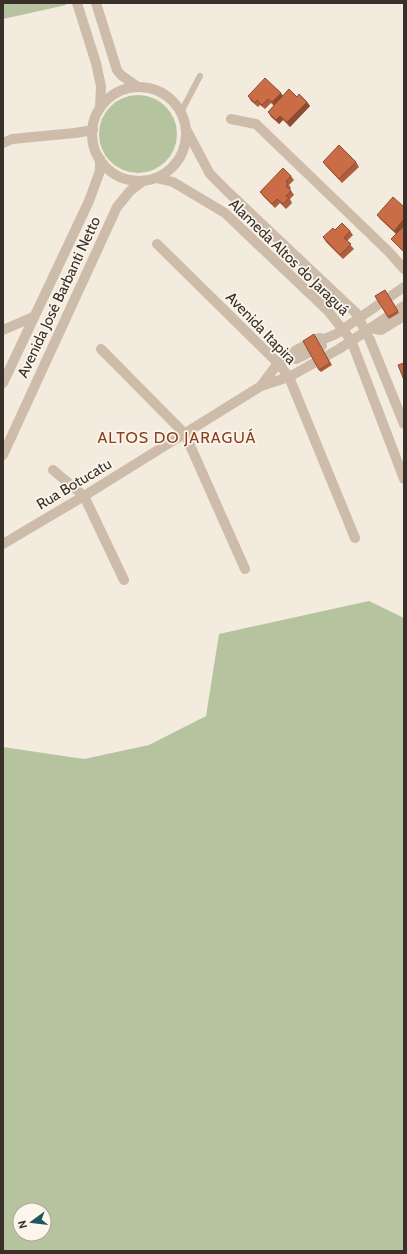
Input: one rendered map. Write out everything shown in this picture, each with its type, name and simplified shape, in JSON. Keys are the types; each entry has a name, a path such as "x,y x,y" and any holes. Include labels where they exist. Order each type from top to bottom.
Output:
{"street":[{"path":"77,3 100,78 100,108"},
{"path":"96,3 117,70 121,75 138,87"},
{"path":"138,87 151,89 163,94 173,102 181,112 186,129 185,144 180,158 170,170 156,178 143,181 131,180 119,176 108,169 100,159 94,146 92,130 100,108 110,97 124,90 138,87"},
{"path":"230,119 256,124 389,252 404,269"},
{"name":"Alameda Altos do Jaraguá","path":"186,129 210,174 356,313 369,329 404,424"},
{"path":"3,143 12,139 92,130"},
{"name":"Avenida José Barbanti Netto","path":"3,383 33,317 89,202 100,171 100,159"},
{"name":"Alameda Altos do Jaraguá","path":"156,178 173,182 225,213 328,311 350,340 404,479"},
{"name":"Avenida José Barbanti Netto","path":"3,455 118,207 130,191 143,181"},
{"name":"Avenida Itapira","path":"157,244 278,363 289,377 355,538"},
{"path":"278,363 295,351 319,338 324,339 343,330 404,287"},
{"name":"Rua Botucatu","path":"3,544 84,496 261,386 289,377 338,349 404,306"},
{"path":"369,329 381,330 404,316"},
{"path":"3,330 33,317"},
{"path":"101,349 185,434 245,569"},
{"name":"Rua Botucatu","path":"261,386 278,363"},
{"path":"53,470 84,496 124,580"}],"lane":[{"path":"181,112 200,76"}],"green space":[{"path":"3,3 65,3 66,5 3,19"},
{"path":"138,95 153,98 160,102 170,112 174,119 177,134 174,149 170,156 160,166 153,170 138,173 123,170 116,166 106,156 102,149 99,134 102,119 106,112 116,102 123,98"},
{"path":"369,601 404,618 404,1251 3,1251 3,747 84,759 149,745 206,716 219,634"}],"building":[{"path":"265,78 281,93 272,102 268,99 262,105 257,100 255,103 248,96"},
{"path":"289,89 297,97 299,94 307,102 287,122 280,116 276,120 268,112"},
{"path":"339,145 356,162 339,179 323,162"},
{"path":"283,168 291,176 286,181 288,184 286,186 291,191 286,196 289,198 283,204 277,199 272,204 260,192"},
{"path":"393,197 404,207 404,219 394,231 377,215"},
{"path":"342,223 350,231 344,238 351,244 340,255 323,237 333,228 335,230"},
{"path":"404,226 404,252 391,239"},
{"path":"385,290 398,311 388,317 375,296"},
{"path":"314,334 330,363 319,370 303,341"},
{"path":"404,363 404,380 398,365"}],"district":[{"name":"ALTOS DO JARAGUÁ","path":"177,437"}]}
